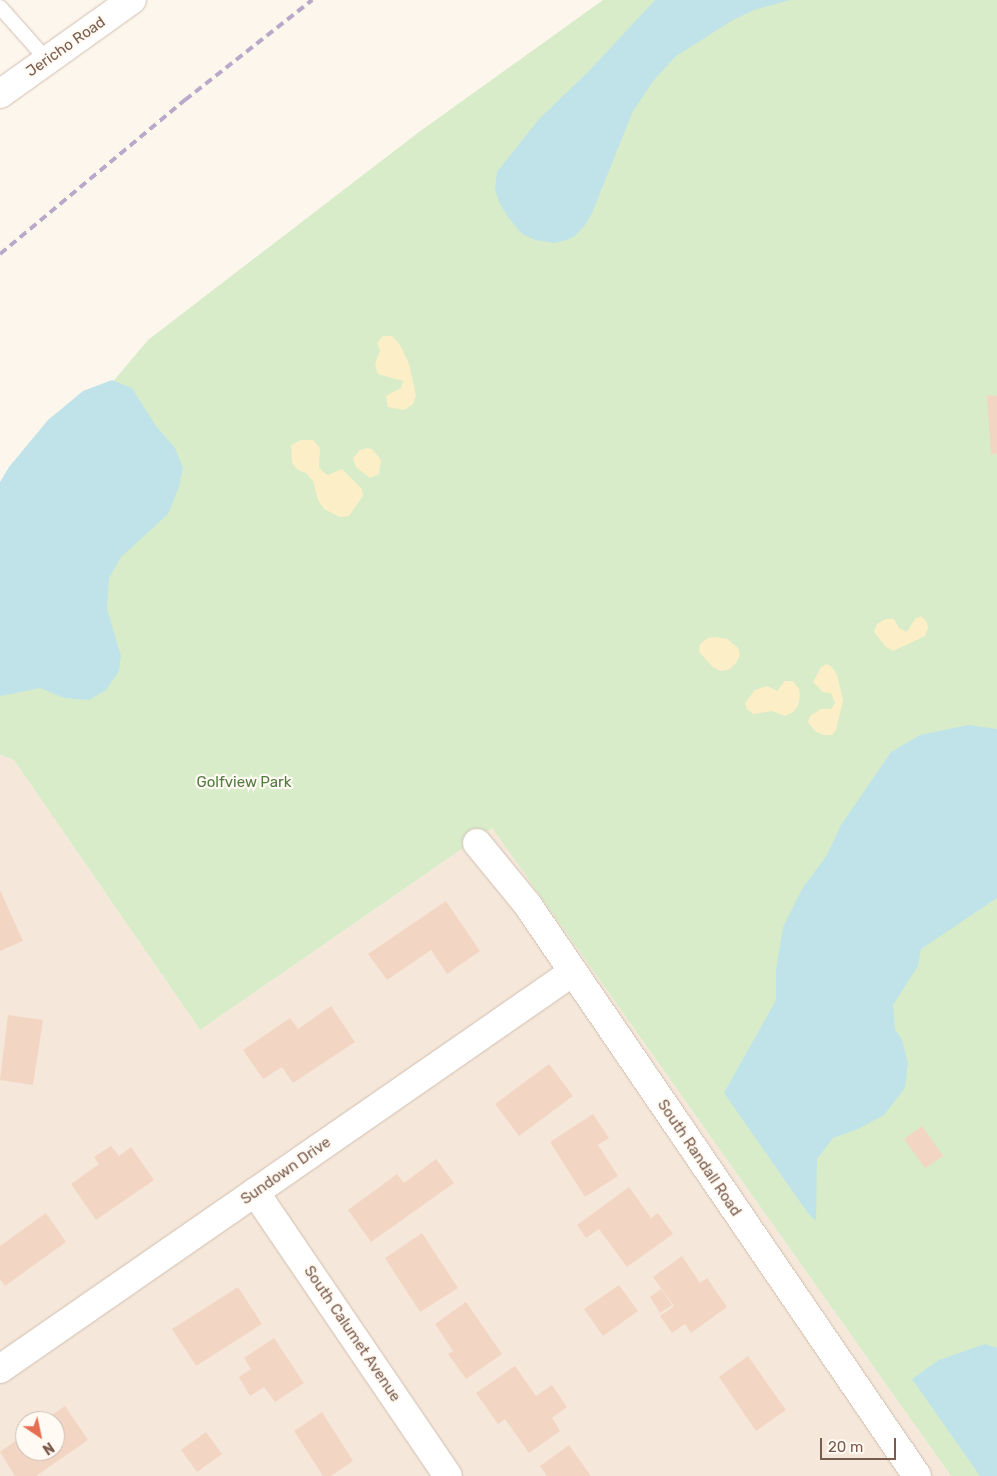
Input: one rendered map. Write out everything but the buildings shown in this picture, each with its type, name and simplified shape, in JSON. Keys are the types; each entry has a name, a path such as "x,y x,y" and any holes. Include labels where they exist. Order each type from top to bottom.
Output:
{"street":[{"name":"Jericho Road","path":"0,94 132,0"},
{"name":"South Randall Road","path":"477,843 527,904 916,1476"},
{"name":"Sundown Drive","path":"0,1369 572,972"},
{"name":"South Calumet Avenue","path":"255,1192 448,1476"}],"lane":[{"path":"0,7 47,60"}],"shaded area":[{"path":"0,755 14,760 200,1030 492,828 951,1476 0,1476"}],"green space":[{"name":"Golfview Park","path":"603,0 997,0 997,1476 951,1476 492,828 200,1030 14,760 0,755 0,516 148,340 419,132"}],"sand":[{"path":"383,336 392,336 400,345 409,364 416,395 413,404 404,410 388,407 386,396 401,388 403,381 378,374 375,365 380,350 377,343"},
{"path":"301,440 313,440 320,448 319,467 323,472 328,475 342,469 362,489 363,496 349,516 340,517 324,509 318,500 313,481 306,473 298,470 292,463 291,445"},
{"path":"372,449 381,460 379,474 370,478 356,467 353,458 360,450"},
{"path":"921,616 927,622 928,628 925,636 893,651 886,647 874,632 877,624 886,619 894,619 899,628 907,632 915,619"},
{"path":"708,638 727,639 738,648 740,655 730,669 721,671 713,667 699,652 700,644"},
{"path":"827,664 832,667 837,675 843,700 836,730 832,735 823,735 815,731 808,722 810,716 821,709 831,709 835,703 831,693 823,692 813,682 821,667"},
{"path":"785,681 793,681 799,689 798,706 793,712 785,716 772,711 753,714 747,709 745,703 755,690 767,686 777,691"}],"water":[{"path":"655,0 790,0 754,10 733,20 676,56 654,80 633,111 592,213 585,225 575,236 554,243 535,240 521,233 499,202 495,189 497,172 539,119 588,72"},
{"path":"112,380 132,388 156,426 175,448 183,468 179,487 168,514 121,557 109,578 107,609 121,656 119,671 106,690 89,700 64,698 40,688 0,696 0,482 9,467 48,420 83,391"},
{"path":"968,725 997,729 997,898 921,949 918,966 893,1005 895,1029 902,1040 908,1063 905,1088 884,1115 858,1129 833,1138 817,1159 816,1221 807,1212 724,1093 776,1000 776,971 783,927 802,889 827,855 841,825 891,752 920,735"},
{"path":"985,1344 997,1348 997,1476 980,1476 912,1379 939,1360"}],"railway":[{"path":"0,254 185,100 312,0"}]}
